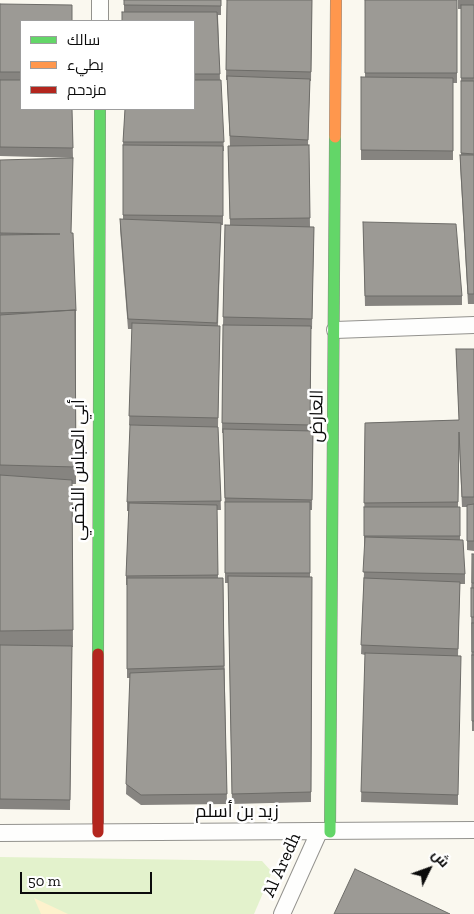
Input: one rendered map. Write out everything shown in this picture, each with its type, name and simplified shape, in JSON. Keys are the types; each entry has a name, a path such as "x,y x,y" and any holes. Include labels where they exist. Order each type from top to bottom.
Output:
{"street":[{"path":"100,0 100,20"},
{"name":"العارض","path":"325,832 335,330 336,0"},
{"name":"أبي العباس اللخمي","path":"98,832 100,110"},
{"path":"335,330 474,325"},
{"name":"زيد بن أسلم","path":"0,833 474,830"},
{"name":"Al Aredh","path":"282,914 325,832"}],"green space":[{"path":"0,857 262,861 272,872 254,914 0,914"}],"sand":[{"path":"34,898 68,914 41,914"}],"building":[{"path":"124,0 221,0 221,6 124,5"},
{"path":"227,0 312,0 311,72 226,70"},
{"path":"365,0 457,0 457,73 365,73"},
{"path":"0,4 72,5 72,20 20,20 20,72 0,72"},
{"path":"461,5 474,5 474,78 461,78"},
{"path":"122,12 217,12 220,74 195,74 195,20 122,20"},
{"path":"227,76 310,79 308,140 230,136"},
{"path":"361,77 453,78 453,151 361,150"},
{"path":"0,80 20,80 20,110 72,110 73,148 0,147"},
{"path":"195,80 221,80 224,142 123,142 125,110 195,110"},
{"path":"461,81 474,81 474,154 461,153"},
{"path":"123,145 223,146 223,216 123,215"},
{"path":"309,145 310,218 230,219 228,146"},
{"path":"460,155 474,155 474,294 468,294"},
{"path":"73,158 71,233 73,233 76,311 0,313 0,235 60,234 0,233 0,160"},
{"path":"120,219 221,223 217,323 128,319"},
{"path":"363,222 456,224 462,296 365,296"},
{"path":"225,225 314,227 312,319 223,317"},
{"path":"75,310 76,467 0,465 0,315"},
{"path":"132,323 220,326 218,418 129,416"},
{"path":"223,325 311,326 310,425 222,423"},
{"path":"456,349 474,349 474,497 462,497 459,432 458,502 364,503 365,423 459,420"},
{"path":"130,425 218,427 221,501 127,502"},
{"path":"223,429 313,431 312,500 225,498"},
{"path":"0,475 72,480 73,630 0,631"},
{"path":"225,502 310,502 310,573 225,573"},
{"path":"129,503 217,505 218,575 126,576"},
{"path":"474,504 474,541 467,541 467,505"},
{"path":"364,507 460,507 460,536 364,536"},
{"path":"365,537 463,540 465,574 363,572"},
{"path":"472,554 474,554 474,583 472,583"},
{"path":"228,576 312,577 311,792 232,794"},
{"path":"127,578 223,578 224,666 127,669"},
{"path":"364,578 460,582 458,649 361,645"},
{"path":"471,588 474,588 474,617 471,617"},
{"path":"472,623 474,623 474,652 472,652"},
{"path":"0,645 72,646 70,800 0,799"},
{"path":"365,653 461,656 458,795 361,792"},
{"path":"472,655 474,655 474,721 472,721"},
{"path":"224,669 227,794 141,795 126,784 130,673"},
{"path":"355,869 450,914 334,914"}],"traffic: fast":[{"path":"98,654 100,110"},
{"path":"330,832 335,137"}],"traffic: slow":[{"path":"335,137 336,0"}],"traffic: jam":[{"path":"98,654 98,832"}]}
